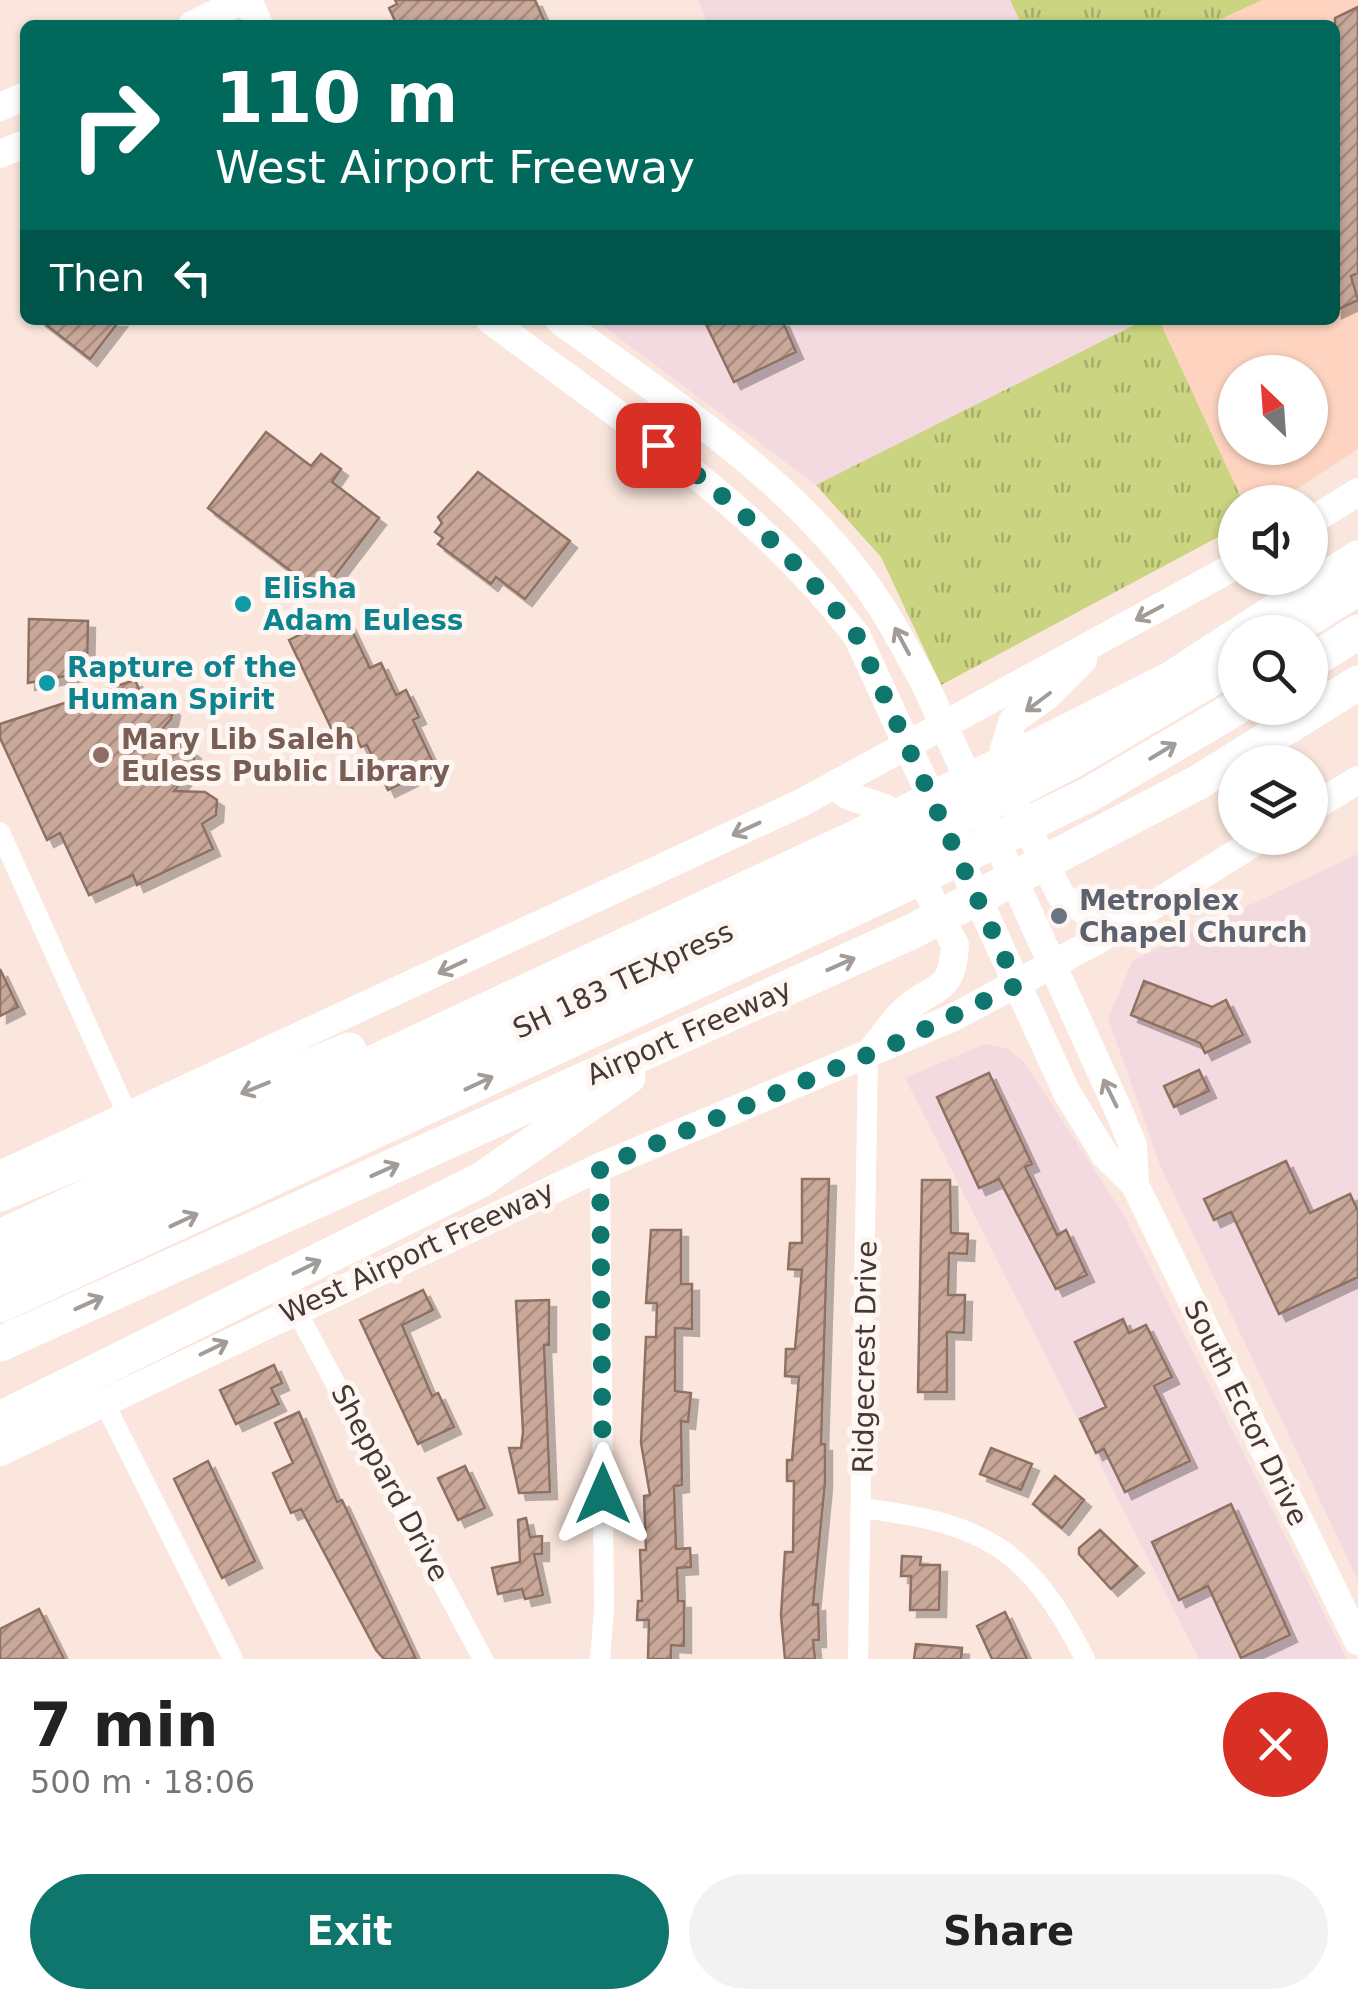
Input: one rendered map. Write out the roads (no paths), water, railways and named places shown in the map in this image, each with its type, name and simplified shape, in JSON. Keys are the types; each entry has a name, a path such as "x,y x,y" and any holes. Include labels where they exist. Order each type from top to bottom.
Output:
{"highway":[{"path":"1328,561 1330,553 1358,534"},
{"path":"1328,577 1358,558"},
{"path":"1314,615 1358,588"},
{"path":"1268,615 1300,595"},
{"path":"1328,651 1358,632"},
{"path":"0,1237 879,862 1218,649"},
{"path":"1064,749 1218,673"},
{"name":"Airport Freeway","path":"0,1344 913,931 1197,784 1358,683"},
{"path":"1270,745 1358,699"},
{"name":"SH 183 TEXpress","path":"0,1272 879,862 1090,794 1218,719"},
{"path":"1197,784 1218,773"},
{"path":"0,1194 354,1048 750,870 879,862"},
{"name":"SH 183 TEXpress","path":"0,1305 879,862"},
{"path":"0,1418 481,1180 694,1030"}],"main road":[{"path":"212,20 239,13"},
{"name":"South Ector Drive","path":"497,325 674,456 778,544 824,592 857,636 911,746 1067,1093 1105,1155 1135,1186 1358,1641"},
{"name":"South Ector Drive","path":"566,325 777,486 836,546 890,619 945,728 1134,1146 1135,1186"},
{"path":"584,390 612,358"},
{"path":"1328,511 1358,492"},
{"path":"0,1175 833,786 1218,575"},
{"path":"1109,635 1046,696 1013,720 1004,749 1005,783 1061,896 1084,911 1115,910 1161,898"},
{"path":"1328,798 1358,780"},
{"path":"833,786 849,796 886,808 955,945 954,970 936,991 905,1010 868,1055"},
{"name":"West Airport Freeway","path":"0,1452 295,1308 600,1167 868,1055 1017,985 1233,855"}],"street":[{"path":"0,832 128,1116"},
{"name":"Ridgecrest Drive","path":"858,1659 868,1055"},
{"path":"600,1167 604,1609 600,1659"},
{"name":"Sheppard Drive","path":"295,1308 483,1659"},
{"path":"104,1402 233,1659"},
{"path":"861,1508 949,1522 1016,1558 1046,1591 1086,1659"}],"place":[{"name":"Elisha Adam Euless","path":"243,604"},
{"name":"Rapture of the Human Spirit","path":"47,683"},
{"name":"Mary Lib Saleh Euless Public Library","path":"101,755"},
{"name":"Metroplex Chapel Church","path":"1059,916"}]}
